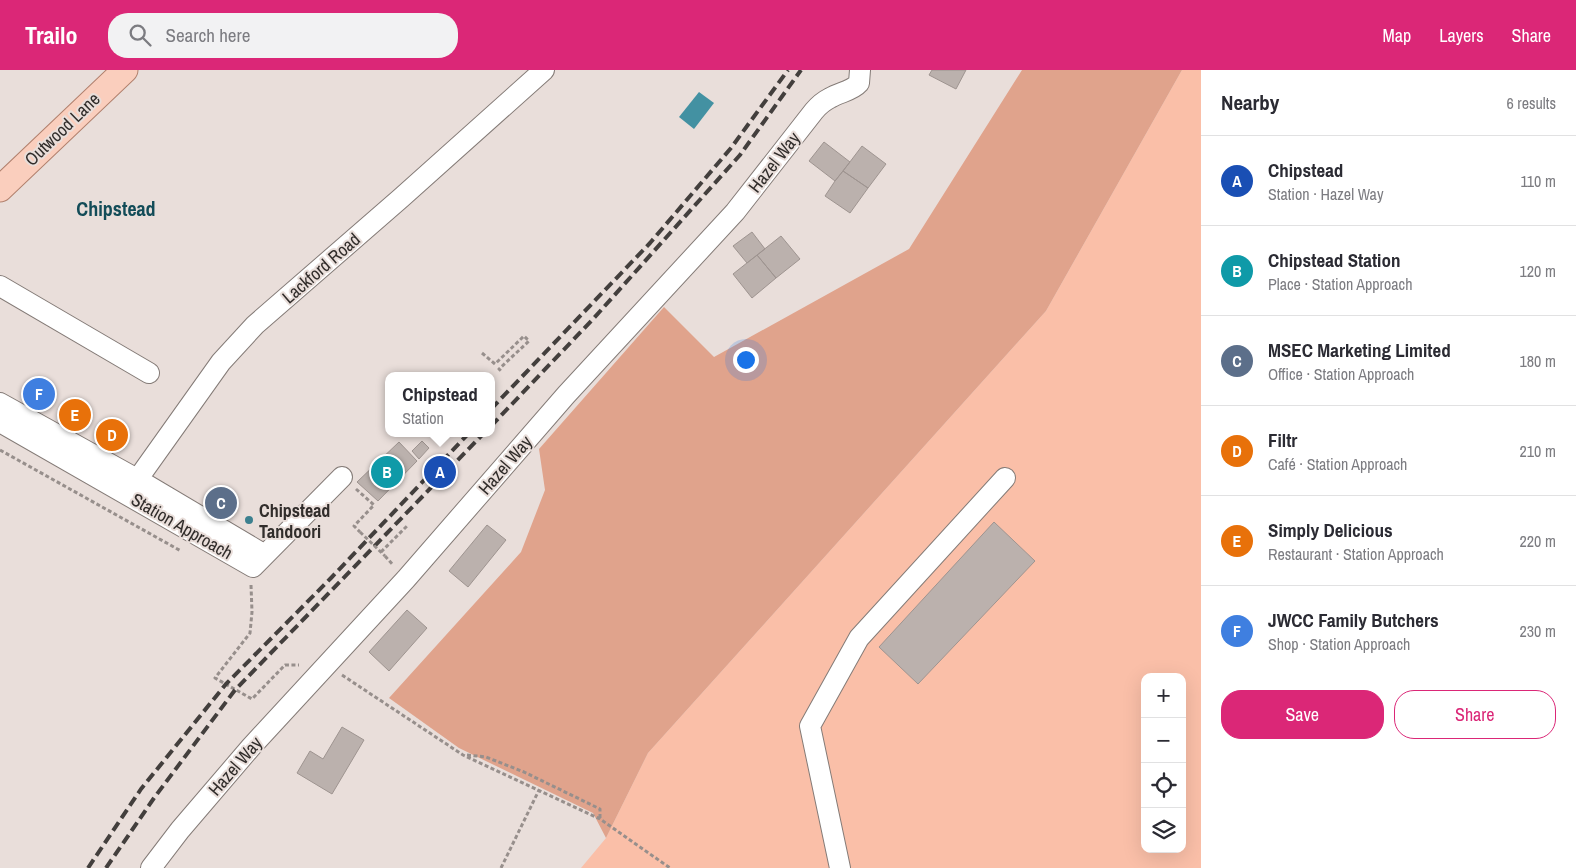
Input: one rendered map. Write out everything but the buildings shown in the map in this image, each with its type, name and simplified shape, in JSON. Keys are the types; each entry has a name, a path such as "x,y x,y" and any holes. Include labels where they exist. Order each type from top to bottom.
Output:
{"main road":[{"name":"Outwood Lane","path":"0,189 125,70"}],"street":[{"name":"Lackford Road","path":"132,486 221,362 255,326 544,70"},
{"name":"Hazel Way","path":"151,868 180,830 251,747 406,579 566,395 735,212 814,111 831,97 854,88 860,83 860,70"},
{"path":"0,286 149,373"},
{"path":"0,403 132,486"},
{"name":"Station Approach","path":"0,422 132,486 259,561"},
{"path":"259,561 342,477"},
{"path":"840,868 810,726 860,638 1006,478"}],"path":[{"path":"482,353 495,364 524,336 529,341 499,369 502,372"},
{"path":"0,450 182,552"},
{"path":"374,506 354,526 385,556"},
{"path":"381,552 408,525"},
{"path":"259,561 251,590 252,612 250,633 214,678 252,699 285,666 327,666 464,755 600,819 670,868"},
{"path":"242,586 251,590"},
{"path":"464,755 486,757 524,772 600,809 600,819"},
{"path":"501,868 539,790"}],"shaded area":[{"path":"1022,70 1182,70 1046,311 648,753 606,838 593,813 459,748 389,698 521,552 545,490 539,449 664,307 714,357 909,249"},
{"path":"1182,70 1201,70 1201,868 581,868 606,838 648,753 1046,311"}],"water":[{"path":"699,92 714,103 694,129 679,117"}],"railway":[{"path":"495,405 650,243 731,148 788,70"},
{"path":"495,422 594,318 740,155 801,70"},
{"path":"88,868 141,789 226,684 331,578 465,437"},
{"path":"106,868 154,798 235,690 480,437"}],"place":[{"name":"JWCC Family Butchers","path":"39,394"},
{"name":"Simply Delicious","path":"75,415"},
{"name":"Filtr","path":"112,435"},
{"name":"Chipstead Station","path":"387,472"},
{"name":"Chipstead","path":"440,472"},
{"name":"MSEC Marketing Limited","path":"221,503"},
{"name":"Chipstead Tandoori","path":"249,520"}],"district":[{"name":"Chipstead","path":"116,208"}]}
